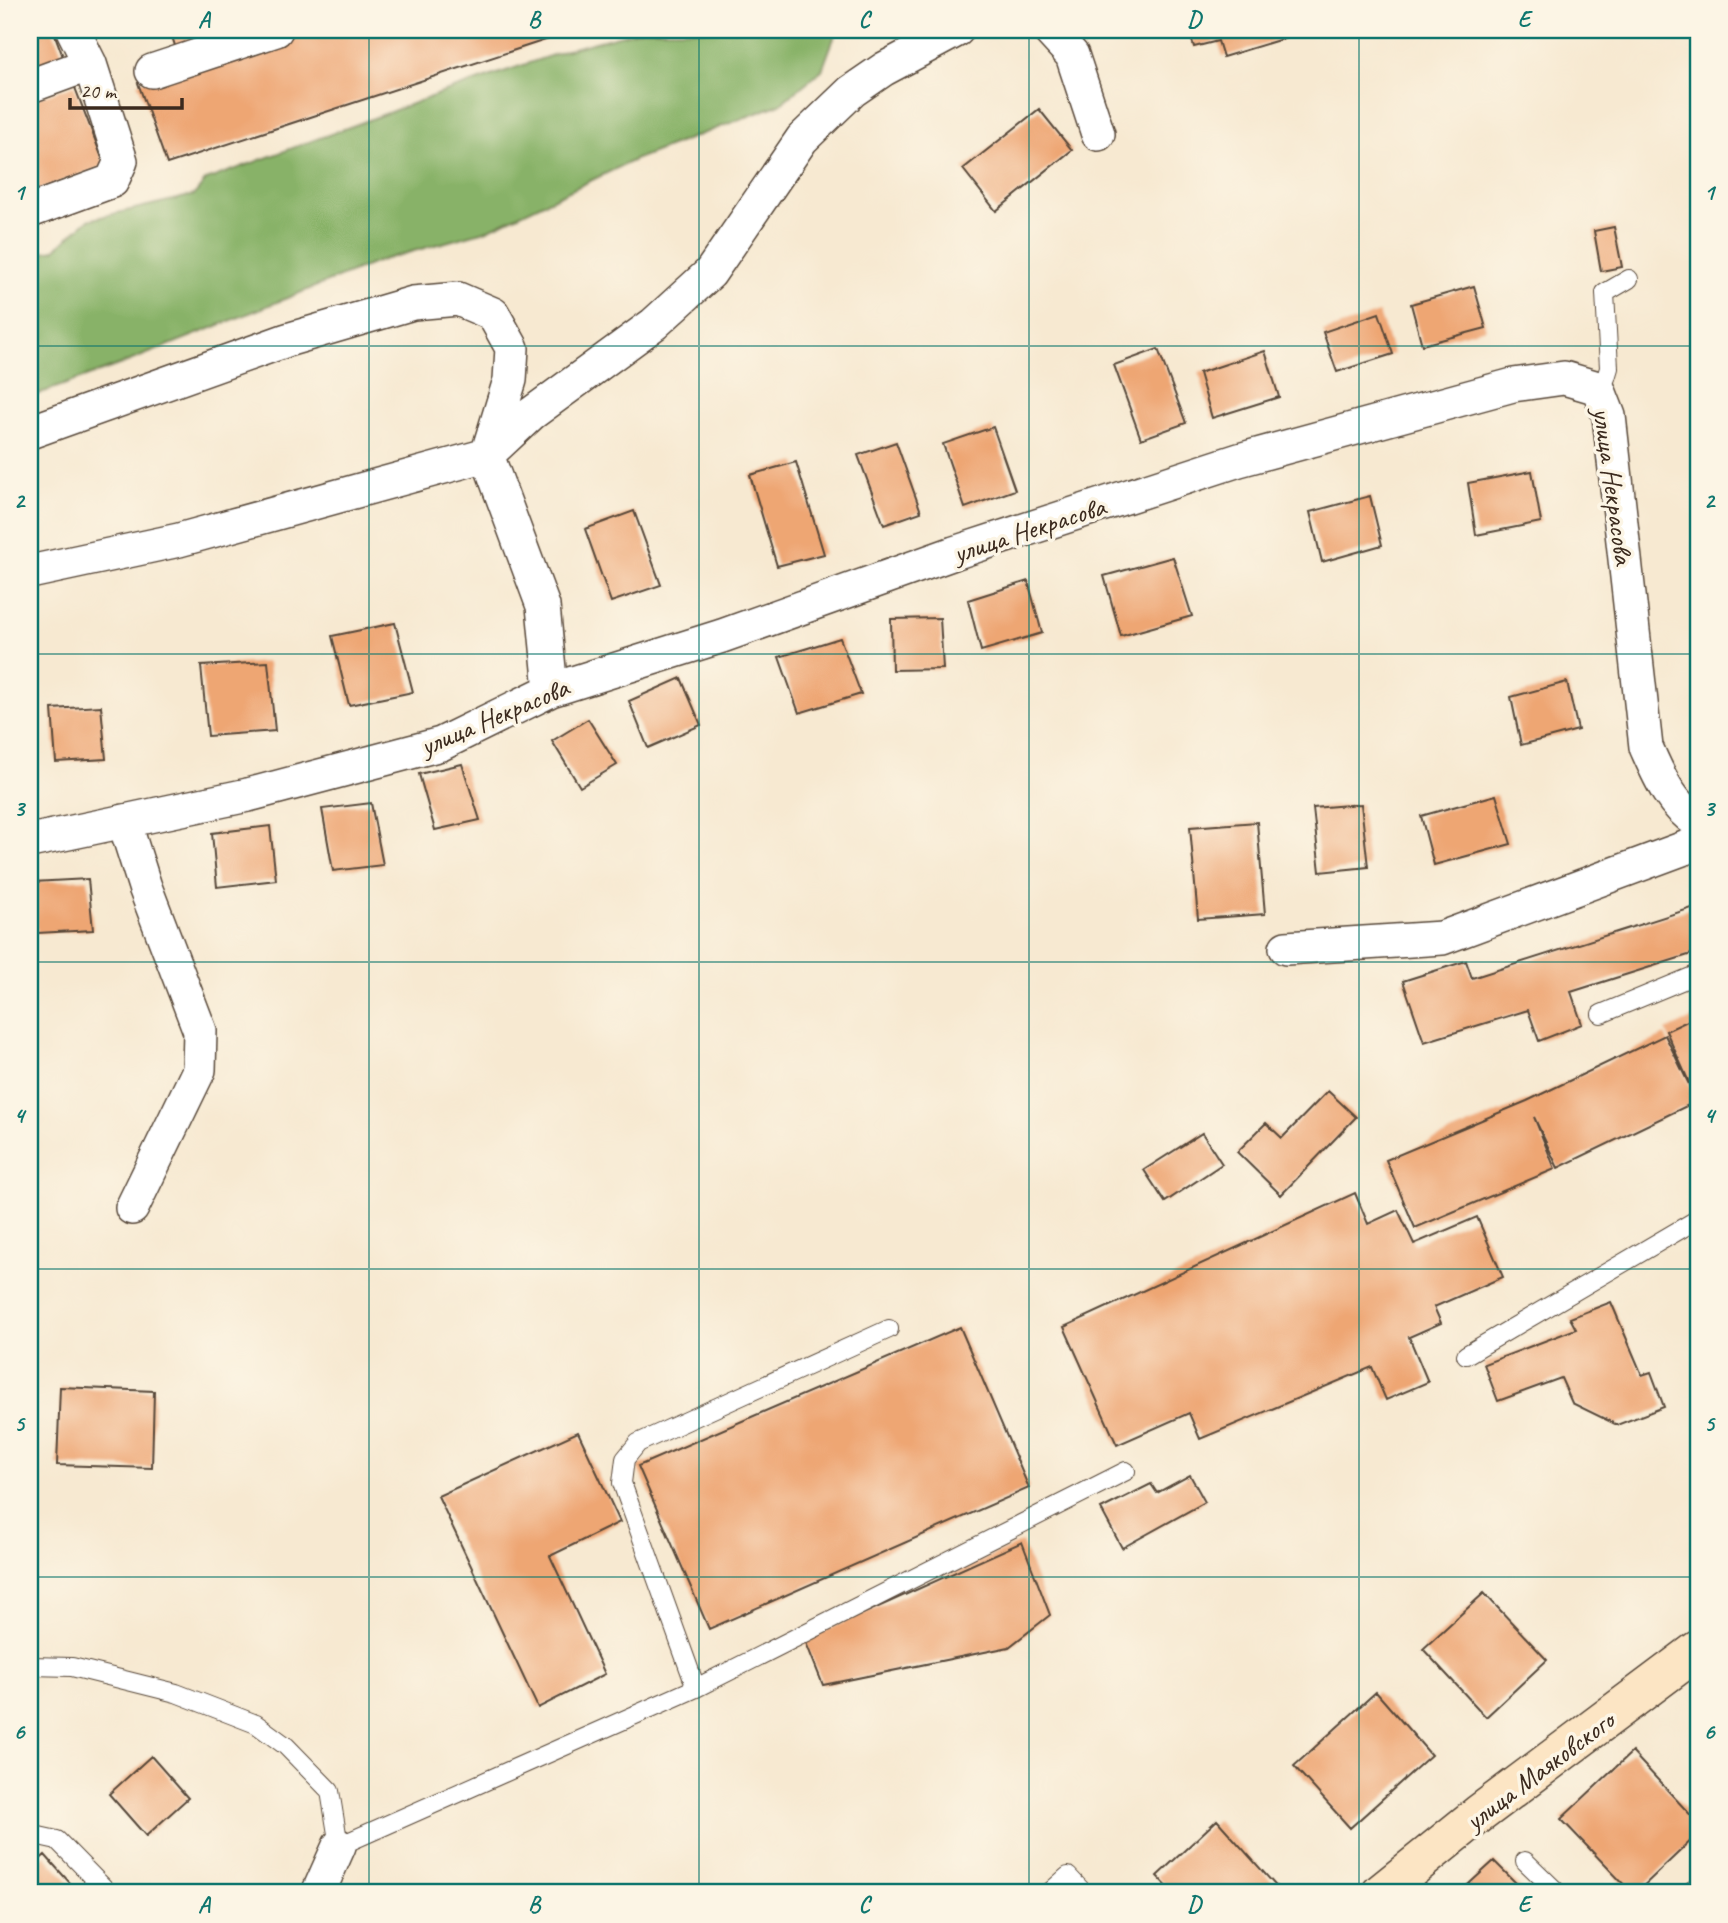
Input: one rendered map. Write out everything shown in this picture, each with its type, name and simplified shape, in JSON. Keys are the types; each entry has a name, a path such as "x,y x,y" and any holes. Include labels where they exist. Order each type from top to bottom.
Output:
{"main road":[{"name":"улица Маяковского","path":"1381,1893 1479,1814 1698,1650"}],"street":[{"path":"30,211 113,181 121,161 90,64 73,30"},
{"path":"152,71 276,30"},
{"path":"30,572 179,540 486,455 531,414 654,324 710,273 802,139 852,91 884,69 957,30"},
{"path":"1049,30 1072,55 1098,134"},
{"path":"30,86 90,64"},
{"path":"30,432 287,340 413,303 458,299 492,314 512,348 510,380 486,455 543,606 551,690"},
{"name":"улица Некрасова","path":"30,841 248,795 441,744 551,690 722,636 954,552 1238,460 1513,385 1564,378 1598,388 1609,416 1646,747 1666,791 1698,822"},
{"path":"124,821 145,887 200,1031 199,1070 132,1208"},
{"path":"1286,948 1442,938 1698,843"},
{"path":"318,1893 339,1846"}],"lane":[{"path":"1598,388 1606,379 1609,368 1605,293 1629,279"},
{"path":"1601,1014 1698,974"},
{"path":"1466,1355 1698,1219"},
{"path":"695,1688 622,1483 625,1459 638,1443 889,1329"},
{"path":"30,1666 72,1667 176,1693 256,1724 286,1746 330,1791 339,1846 695,1688 1126,1472"},
{"path":"30,1834 57,1840 109,1893"},
{"path":"1525,1861 1558,1893"},
{"path":"1049,1893 1068,1876 1084,1893"},
{"path":"1689,1893 1698,1886"}],"green space":[{"path":"641,30 837,30 822,70 780,104 634,160 485,231 382,260 127,362 30,397 30,255 54,250 88,220 194,195 206,180 436,95 573,48"}],"building":[{"path":"30,30 53,30 65,62 30,74"},
{"path":"170,30 232,30 176,49"},
{"path":"303,30 576,30 167,164 138,83"},
{"path":"1189,30 1312,30 1223,57 1218,41 1194,47"},
{"path":"74,85 105,166 30,193 30,101"},
{"path":"1039,109 1072,150 996,211 963,169"},
{"path":"1614,227 1622,267 1601,271 1594,231"},
{"path":"1474,286 1486,328 1422,345 1411,304"},
{"path":"1379,313 1393,354 1337,372 1323,332"},
{"path":"1158,349 1186,423 1141,439 1114,365"},
{"path":"1265,351 1279,397 1212,418 1199,373"},
{"path":"993,427 1015,490 965,508 943,444"},
{"path":"896,442 921,512 884,525 858,455"},
{"path":"796,462 824,554 777,566 750,475"},
{"path":"1532,471 1541,522 1476,535 1468,483"},
{"path":"1370,496 1382,545 1322,562 1310,512"},
{"path":"634,511 661,585 611,602 585,529"},
{"path":"1173,557 1192,616 1121,636 1104,576"},
{"path":"1028,581 1042,633 981,651 968,600"},
{"path":"940,618 943,669 892,670 891,619"},
{"path":"395,623 413,692 349,705 332,636"},
{"path":"840,638 861,694 799,713 779,657"},
{"path":"268,662 275,731 208,736 201,666"},
{"path":"681,678 701,725 648,748 629,701"},
{"path":"1567,682 1578,730 1521,745 1511,697"},
{"path":"101,706 106,759 56,762 52,709"},
{"path":"588,719 617,765 580,787 552,741"},
{"path":"462,764 480,820 435,830 419,774"},
{"path":"1496,795 1511,844 1434,865 1421,816"},
{"path":"371,803 383,865 333,871 322,809"},
{"path":"1361,804 1368,867 1320,872 1313,808"},
{"path":"1257,822 1265,914 1198,919 1190,827"},
{"path":"270,826 276,880 217,887 212,833"},
{"path":"88,879 93,930 37,933 33,882"},
{"path":"1698,906 1698,952 1571,992 1582,1024 1539,1041 1528,1010 1424,1042 1403,981 1466,961 1472,978"},
{"path":"1698,1016 1698,1102 1666,1031"},
{"path":"1665,1035 1697,1101 1558,1168 1534,1117 1555,1169 1415,1228 1386,1160 1527,1101"},
{"path":"1328,1091 1356,1117 1281,1195 1237,1152 1266,1123 1282,1138"},
{"path":"1202,1133 1222,1164 1165,1202 1144,1170"},
{"path":"1355,1193 1368,1224 1398,1210 1414,1244 1477,1217 1503,1277 1434,1307 1441,1323 1409,1337 1428,1382 1386,1400 1372,1367 1200,1439 1189,1413 1117,1445 1064,1327"},
{"path":"1611,1302 1642,1375 1651,1372 1664,1407 1617,1425 1572,1403 1561,1378 1498,1401 1484,1364 1576,1329 1570,1318"},
{"path":"960,1327 1029,1488 709,1629 638,1466"},
{"path":"60,1387 154,1391 152,1468 57,1465"},
{"path":"578,1432 620,1522 550,1556 605,1674 538,1708 438,1496"},
{"path":"1190,1475 1205,1502 1122,1548 1101,1509 1151,1484 1157,1493"},
{"path":"1022,1542 1050,1615 1009,1647 823,1685 805,1640"},
{"path":"1484,1593 1547,1660 1486,1717 1423,1649"},
{"path":"1376,1692 1431,1755 1350,1828 1294,1766"},
{"path":"1632,1752 1698,1823 1698,1834 1636,1893 1632,1893 1561,1819"},
{"path":"151,1756 188,1798 146,1836 109,1794"},
{"path":"1217,1820 1282,1893 1173,1893 1157,1876"},
{"path":"45,1855 79,1893 30,1893 30,1868"},
{"path":"1494,1861 1526,1893 1459,1893"}]}
